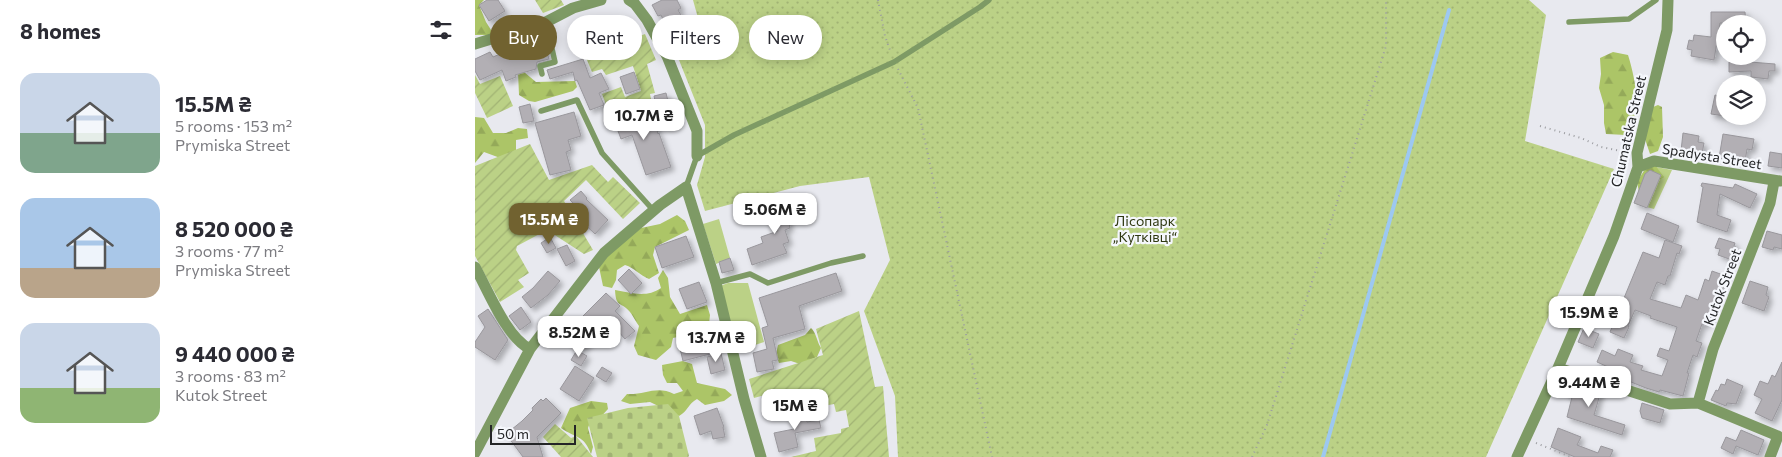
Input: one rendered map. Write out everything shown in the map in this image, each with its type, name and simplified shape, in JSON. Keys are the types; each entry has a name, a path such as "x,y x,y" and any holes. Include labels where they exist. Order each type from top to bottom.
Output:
{"street":[{"path":"557,16 573,8 601,0"},
{"path":"629,0 635,4 647,20 667,56 697,132 697,156"},
{"name":"Chumatska Street","path":"1517,457 1558,368 1614,236 1638,167 1637,153 1667,30 1669,0"},
{"path":"475,44 490,39"},
{"name":"Spadysta Street","path":"1638,167 1654,161 1778,181"},
{"name":"Kutok Street","path":"1698,404 1713,349 1778,181"},
{"path":"475,453 529,349 604,253 654,210 686,187 716,283 742,390 761,457"},
{"path":"475,267 492,297 496,309 521,345 529,349"},
{"path":"1558,368 1670,404 1698,404 1780,431 1770,457"}],"lane":[{"path":"686,187 697,156 734,135 894,62 989,0"},
{"path":"1569,22 1629,19 1656,0"},
{"path":"542,74 540,66 555,62 555,60"},
{"path":"541,111 577,100 602,153 654,210"},
{"path":"716,283 750,274 768,283 831,263 863,256"}],"path":[{"path":"878,0 885,36 894,62 917,108 992,457"},
{"path":"1252,457 1267,425 1386,46 1386,0"},
{"path":"1540,126 1581,138 1601,147 1637,153"},
{"path":"1525,439 1571,457"}],"green space":[{"path":"475,0 484,0 479,5 490,28 490,34 475,35"},
{"path":"535,0 561,0 564,5 543,13"},
{"name":"Лісопарк „Кутківці“","path":"693,0 1529,0 1546,15 1525,141 1614,169 1486,457 898,457 895,396 864,311 890,260 869,177 800,186 705,211 697,185 705,157 705,125 679,60 739,60 739,15 697,15"},
{"path":"645,34 652,51 652,60 656,60 647,64 655,93 650,94 652,104 630,110 628,105 608,110 602,94 621,87 625,97 641,91 633,66 606,75 602,69 592,72 587,60 642,60 642,35"},
{"path":"1613,52 1628,55 1635,86 1637,102 1634,122 1626,135 1606,134 1604,123 1604,105 1599,88 1601,74 1600,58"},
{"path":"518,72 524,72 536,82 575,81 577,87 573,91 535,102 529,101 519,95"},
{"path":"475,75 480,84 500,76 513,106 487,118 475,93"},
{"path":"1658,105 1662,107 1663,137 1658,151 1650,154 1644,136 1653,107"},
{"path":"475,117 484,118 493,133 506,133 518,128 527,129 528,138 516,140 516,152 503,159 484,152 475,163"},
{"path":"530,144 549,180 592,165 608,182 613,177 640,203 623,219 586,180 564,201 593,250 584,254 547,230 517,246 516,250 529,273 518,280 524,287 500,302 475,256 475,166"},
{"path":"1655,165 1664,177 1639,192 1637,182 1645,169"},
{"path":"1651,166 1672,170 1654,209 1636,204"},
{"path":"677,215 685,221 689,230 655,247 653,255 659,273 649,279 625,265 617,270 616,280 612,288 603,286 599,267 611,252 641,228 660,224"},
{"path":"719,219 730,258 716,264 703,224"},
{"path":"663,270 668,278 670,297 680,314 707,305 710,315 709,324 692,334 673,338 671,347 656,360 638,355 634,346 639,326 630,312 618,302 615,290 639,294 656,291 661,288 658,278"},
{"path":"728,283 748,283 764,342 737,351 720,286"},
{"path":"859,311 875,387 883,386 889,457 791,457 816,451 814,438 841,433 841,429 849,427 846,410 836,412 834,404 808,409 805,397 790,401 786,389 754,398 749,379 823,355 816,329"},
{"path":"811,328 821,348 817,357 800,364 791,361 779,363 776,354 778,345 805,335"},
{"path":"683,361 692,364 697,383 725,389 732,395 724,401 705,405 697,399 679,416 650,402 630,404 621,401 627,394 662,390 674,394 683,391 677,383 667,383 663,375 662,365"},
{"path":"591,401 607,403 608,409 596,422 591,419 588,428 593,447 591,454 582,440 561,428 570,408"},
{"path":"668,404 679,416 688,457 597,457 587,418 628,408"},
{"path":"555,424 571,438 576,436 593,457 561,457 543,437"}],"building":[{"path":"487,0 498,0 505,11 499,15 490,15 489,21 479,5"},
{"path":"662,0 677,0 681,8 678,10 681,15 657,15 652,5"},
{"path":"1711,12 1745,12 1745,15 1716,15 1714,60 1691,56 1692,50 1687,49 1689,40 1693,41 1694,35 1711,37"},
{"path":"490,52 490,60 545,60 537,62 536,69 515,75 516,77 506,81 502,70 480,80 475,71 475,59"},
{"path":"583,60 590,78 601,73 609,89 599,93 604,105 590,110 577,80 575,81 573,72 550,79 547,70"},
{"path":"1775,64 1775,71 1769,71 1768,79 1766,79 1766,75 1751,75 1751,71 1729,72 1729,65"},
{"path":"634,72 640,89 626,94 620,77"},
{"path":"666,93 668,101 656,105 654,96"},
{"path":"1715,95 1716,95 1716,115 1711,114"},
{"path":"530,104 534,121 523,123 519,107"},
{"path":"620,109 624,120 653,114 658,134 671,167 646,175 632,135 621,139 611,112"},
{"path":"574,112 581,136 568,140 571,150 566,152 571,170 550,175 535,123"},
{"path":"1683,133 1699,136 1698,142 1704,143 1702,154 1681,151"},
{"path":"1723,134 1754,139 1752,150 1747,149 1745,162 1719,158"},
{"path":"1770,152 1782,154 1782,168 1768,166"},
{"path":"1650,170 1661,175 1647,208 1634,203 1645,174"},
{"path":"1702,183 1733,188 1735,184 1757,194 1750,208 1720,194 1717,215 1731,220 1727,232 1697,222 1703,187 1701,186"},
{"path":"581,191 586,199 608,220 595,234 581,221 585,216 570,200"},
{"path":"795,201 800,213 788,219 790,228 785,230 789,242 783,244 787,253 752,265 747,249 763,243 761,237 778,231 771,213 786,202"},
{"path":"1647,213 1679,226 1673,242 1641,229"},
{"path":"1767,231 1782,235 1782,249 1774,247 1773,250 1762,247"},
{"path":"686,236 694,257 662,268 655,247"},
{"path":"550,237 556,248 547,253 541,243"},
{"path":"1719,238 1735,243 1734,246 1736,247 1732,260 1718,255 1720,249 1715,248"},
{"path":"1665,240 1682,246 1679,254 1677,253 1670,276 1668,276 1665,285 1657,282 1650,299 1681,308 1686,295 1698,300 1705,279 1709,281 1712,271 1726,276 1709,321 1707,320 1706,325 1702,324 1696,341 1702,343 1697,357 1693,355 1687,373 1689,373 1683,396 1646,388 1626,380 1628,376 1597,362 1602,350 1615,356 1618,349 1633,355 1630,362 1643,366 1641,370 1662,376 1668,360 1657,356 1660,348 1669,351 1677,327 1650,318 1651,316 1635,310 1624,338 1610,332 1643,252 1659,258"},
{"path":"567,245 575,261 566,266 557,249"},
{"path":"730,258 734,270 722,273 719,262"},
{"path":"629,269 642,283 631,294 618,280"},
{"path":"548,271 560,281 548,295 531,308 522,297"},
{"path":"836,273 842,291 799,306 805,329 773,338 778,360 772,361 774,369 757,372 753,353 767,349 762,328 768,326 759,298"},
{"path":"1750,281 1768,287 1766,295 1769,297 1764,311 1742,303"},
{"path":"699,282 707,302 687,309 679,289"},
{"path":"606,293 620,306 615,311 635,331 625,339 610,322 609,324 605,321 583,350 567,338 580,319"},
{"path":"521,307 531,322 520,330 509,316"},
{"path":"488,309 508,340 495,360 475,347 475,342 485,327 478,316"},
{"path":"1584,328 1599,334 1593,348 1578,342"},
{"path":"687,338 691,347 707,340 710,354 683,361 678,340"},
{"path":"577,350 587,356 581,366 571,360"},
{"path":"721,353 725,370 711,374 707,357"},
{"path":"1782,362 1782,400 1772,421 1755,413 1762,399 1754,395 1760,381 1768,384 1772,375 1775,377"},
{"path":"575,366 594,378 579,401 560,389"},
{"path":"602,367 612,373 606,382 596,376"},
{"path":"1727,379 1743,386 1736,404 1727,403 1726,406 1711,400 1716,390 1718,391 1721,384 1725,385"},
{"path":"1570,381 1601,391 1594,415 1625,425 1622,435 1567,417 1572,397 1566,395"},
{"path":"775,394 779,410 769,412 765,397"},
{"path":"546,398 561,413 537,437 543,457 523,457 506,434 533,410 532,408 541,399 543,401"},
{"path":"1642,403 1664,410 1660,423 1642,418 1640,411"},
{"path":"717,408 724,427 725,437 713,439 711,431 700,435 694,416"},
{"path":"804,411 807,422 819,420 821,428 795,433 798,447 779,452 774,433 794,429 790,414"},
{"path":"1558,428 1581,437 1577,445 1598,453 1601,446 1613,450 1610,457 1575,457 1551,447"},
{"path":"1741,430 1764,440 1758,455 1736,446 1733,454 1721,448 1726,437 1736,441"}],"waterway":[{"path":"1323,457 1449,10"}]}
